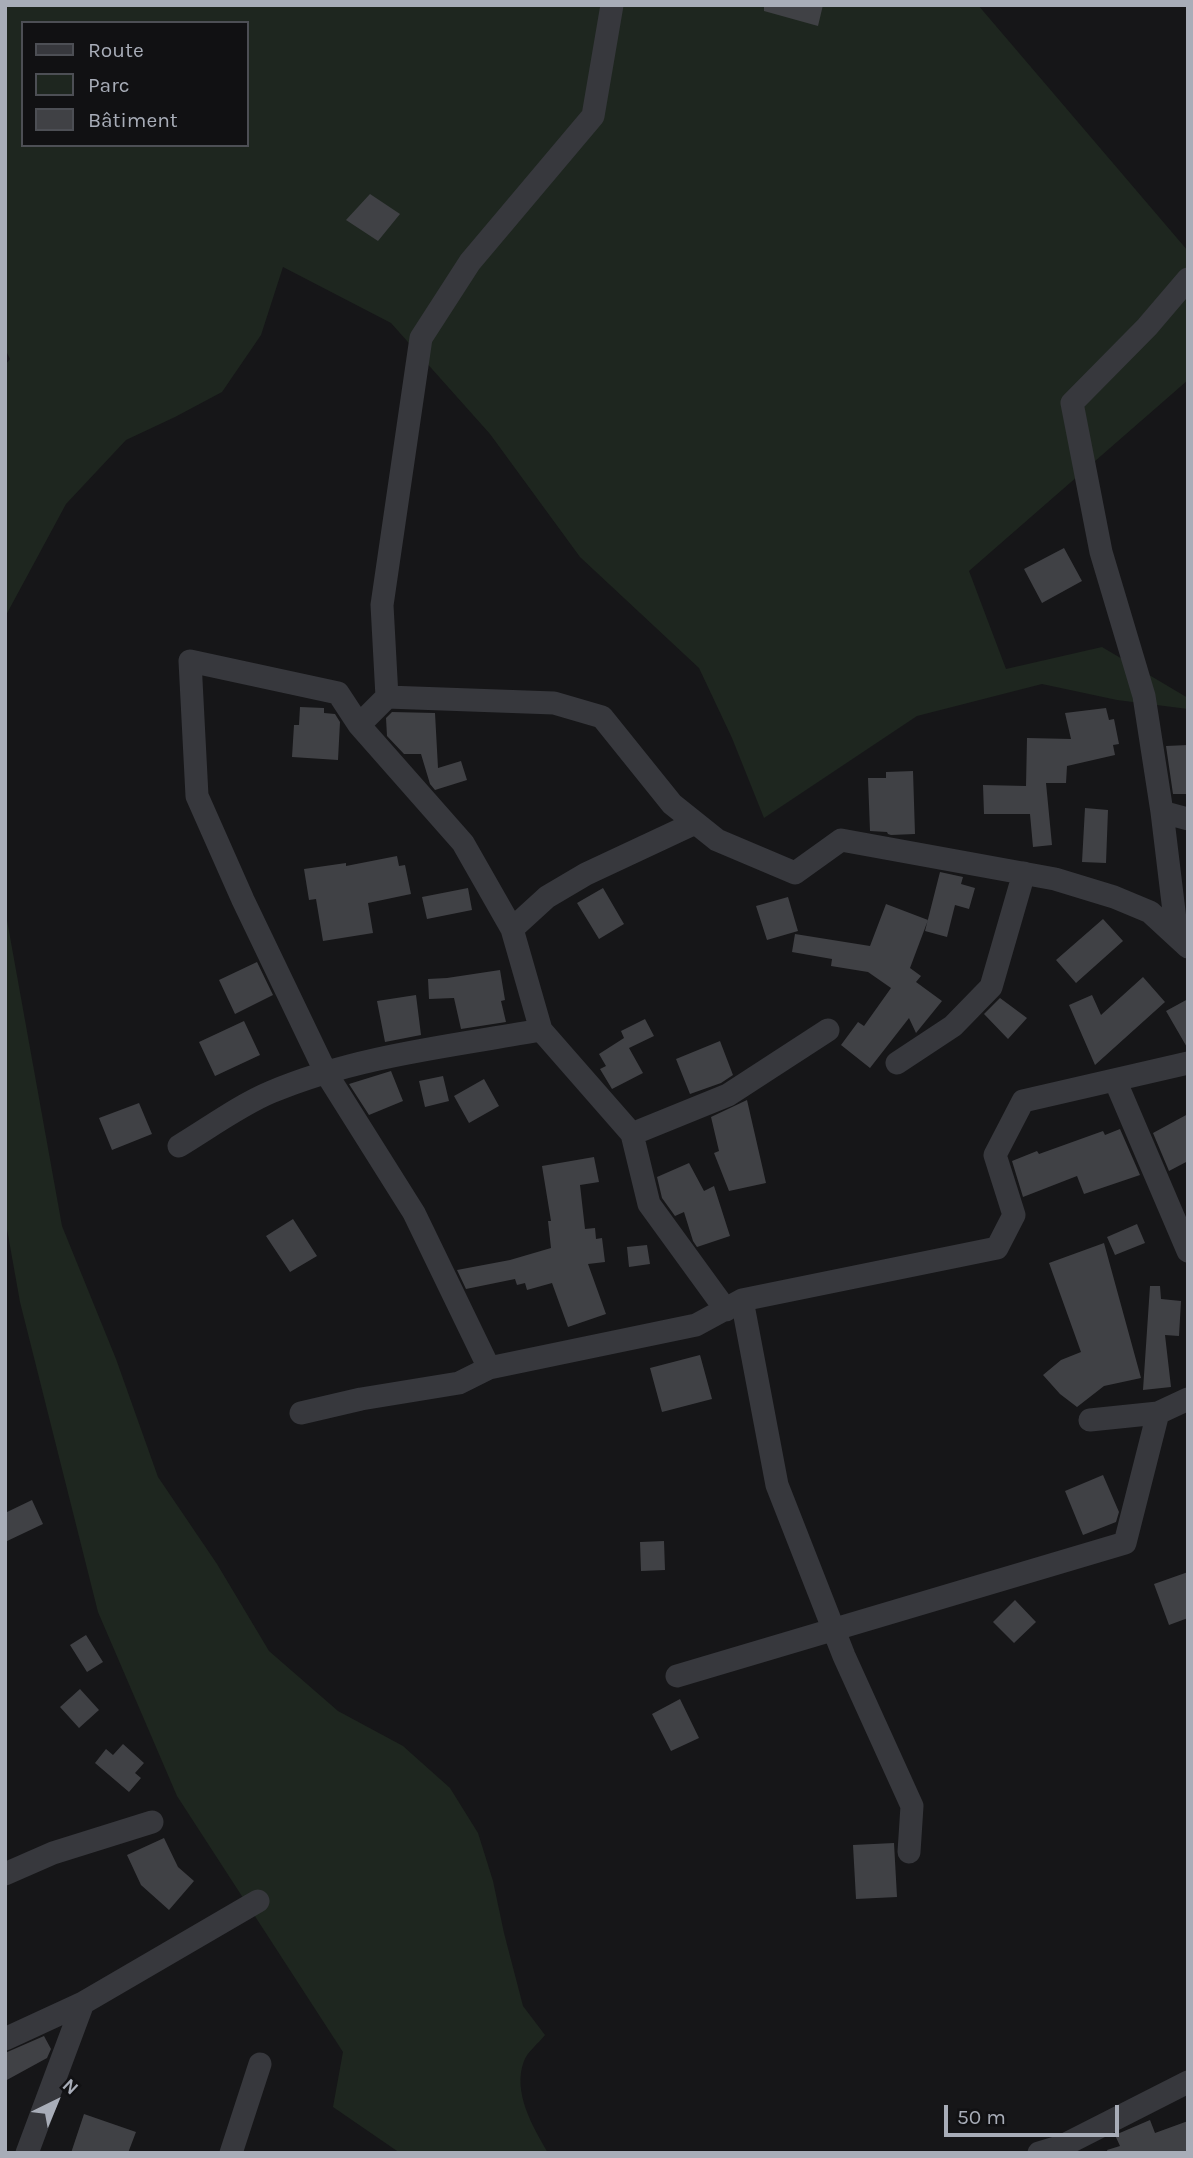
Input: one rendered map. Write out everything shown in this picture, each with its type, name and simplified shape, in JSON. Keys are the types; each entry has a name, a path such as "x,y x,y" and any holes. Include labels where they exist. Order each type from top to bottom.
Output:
{"street":[{"path":"359,725 387,696 382,605 421,338 470,262 593,116 612,5"},
{"path":"1183,941 1144,696 1101,552 1072,403 1147,327 1188,279"},
{"path":"489,1368 414,1213 326,1073 243,900 197,796 190,660 338,693 359,725 463,843 512,929 541,1030 632,1134 649,1204 734,1305 777,1485 834,1630 912,1806 909,1852"},
{"path":"387,696 554,704 602,717 672,804 695,823 717,840 795,873 841,840 1055,879 1114,897 1150,912 1183,941"},
{"path":"1162,812 1188,819"},
{"path":"512,929 547,897 586,874 695,823"},
{"path":"897,1063 953,1026 991,987 1024,873"},
{"path":"179,1146 270,1093 326,1073 394,1056 541,1030"},
{"path":"632,1134 728,1095 828,1030"},
{"path":"301,1413 361,1399 459,1383 489,1368 696,1325 734,1305 998,1248 1014,1215 995,1154 1023,1101 1188,1063"},
{"path":"1115,1080 1188,1251"},
{"path":"1090,1420 1158,1413 1188,1399"},
{"path":"677,1676 1125,1543 1158,1413"},
{"path":"5,1874 53,1853 152,1822"},
{"path":"5,2039 83,2003 258,1901"},
{"path":"27,2153 83,2003"},
{"path":"231,2153 260,2064"},
{"path":"1040,2153 1063,2149 1188,2082"}],"green space":[{"path":"5,5 978,5 1188,251 1188,380 969,571 1006,669 1102,647 1188,698 1188,709 1117,700 1042,684 917,716 764,818 732,738 699,668 580,557 490,434 391,323 283,267 261,335 222,392 126,440 66,504 5,617 5,365 10,359 5,349"},
{"path":"5,909 62,1226 116,1359 158,1477 217,1564 269,1651 338,1711 403,1746 450,1788 478,1833 493,1881 523,2006 545,2035 526,2058 521,2073 521,2085 526,2109 548,2153 400,2153 333,2107 343,2052 177,1796 98,1612 20,1302 5,1218"}],"building":[{"path":"764,5 823,5 818,26 764,11"},
{"path":"370,194 400,214 378,241 346,220"},
{"path":"1064,548 1082,581 1042,603 1024,569"},
{"path":"300,707 324,708 324,713 335,714 340,722 338,760 292,757 294,725 299,725"},
{"path":"1106,708 1109,720 1114,719 1119,744 1113,745 1115,755 1067,766 1066,783 1046,783 1052,845 1033,847 1030,814 984,814 983,785 1026,786 1027,738 1071,739 1065,713"},
{"path":"392,712 435,713 438,768 461,761 467,780 435,790 430,784 421,754 404,754 387,736 386,718"},
{"path":"1188,745 1188,794 1173,794 1166,746"},
{"path":"913,771 915,834 891,835 887,832 870,831 868,778 886,778 886,772"},
{"path":"1085,808 1108,810 1106,863 1082,862"},
{"path":"397,856 399,866 405,865 411,894 368,903 373,933 323,941 316,899 309,900 304,869 346,863 346,866"},
{"path":"940,872 963,877 961,884 975,888 969,909 955,905 947,937 925,931"},
{"path":"468,888 472,910 427,919 422,897"},
{"path":"603,888 624,924 599,939 577,903"},
{"path":"788,897 798,931 767,940 756,906"},
{"path":"886,904 928,920 910,968 921,976 916,982 942,1001 916,1033 909,1018 870,1068 841,1045 858,1022 864,1026 891,988 868,972 831,966 832,959 792,952 795,934 870,946"},
{"path":"1103,919 1123,941 1076,983 1056,960"},
{"path":"257,962 273,995 235,1014 219,980"},
{"path":"500,970 505,1000 501,1001 506,1022 461,1029 454,998 429,999 428,979"},
{"path":"1143,977 1165,1002 1095,1065 1069,1005 1092,995 1101,1015"},
{"path":"416,995 421,1035 385,1042 377,1001"},
{"path":"1000,998 1027,1018 1008,1039 984,1014"},
{"path":"1188,999 1188,1049 1166,1011"},
{"path":"645,1019 654,1036 629,1048 643,1073 612,1089 600,1069 606,1066 599,1054 624,1038 621,1031"},
{"path":"244,1021 260,1055 215,1076 199,1042"},
{"path":"720,1041 733,1075 721,1083 690,1094 676,1059"},
{"path":"391,1071 403,1101 369,1115 349,1084"},
{"path":"443,1076 449,1101 425,1107 419,1081"},
{"path":"484,1079 499,1106 469,1123 454,1096"},
{"path":"747,1100 766,1183 729,1191 714,1153 719,1151 711,1117"},
{"path":"139,1103 152,1134 112,1150 99,1118"},
{"path":"1188,1114 1188,1161 1169,1171 1153,1133"},
{"path":"1120,1129 1140,1175 1084,1194 1077,1176 1023,1197 1012,1161 1103,1131 1105,1135"},
{"path":"594,1157 599,1182 580,1185 585,1229 595,1228 596,1239 602,1238 605,1262 588,1264 606,1314 568,1327 552,1283 527,1290 525,1283 517,1285 515,1279 466,1289 457,1270 510,1260 551,1248 548,1221 551,1221 542,1166"},
{"path":"689,1163 704,1191 714,1186 730,1236 697,1247 684,1212 675,1216 662,1198 657,1177"},
{"path":"293,1219 317,1256 290,1272 266,1236"},
{"path":"1137,1224 1145,1243 1115,1255 1107,1237"},
{"path":"1104,1243 1141,1378 1104,1386 1077,1407 1060,1394 1043,1375 1061,1360 1081,1352 1049,1263"},
{"path":"647,1245 650,1264 629,1267 627,1247"},
{"path":"1150,1286 1160,1286 1161,1299 1181,1301 1179,1336 1165,1335 1171,1387 1143,1390"},
{"path":"700,1355 712,1399 662,1412 650,1368"},
{"path":"1103,1475 1119,1512 1116,1522 1083,1535 1065,1491"},
{"path":"32,1500 43,1524 5,1542 5,1513"},
{"path":"664,1541 665,1570 641,1571 640,1542"},
{"path":"1188,1572 1188,1618 1169,1625 1154,1584"},
{"path":"1015,1600 1036,1622 1014,1643 993,1622"},
{"path":"86,1635 103,1662 87,1672 70,1645"},
{"path":"80,1689 99,1710 79,1728 60,1707"},
{"path":"680,1699 699,1738 671,1751 652,1714"},
{"path":"123,1744 144,1763 135,1773 141,1778 129,1792 95,1763 106,1749 113,1755"},
{"path":"164,1838 178,1867 194,1881 169,1910 141,1885 127,1855"},
{"path":"894,1843 897,1897 856,1899 853,1845"},
{"path":"44,2036 51,2049 47,2058 5,2081 5,2053"},
{"path":"84,2114 136,2132 128,2153 71,2153"},
{"path":"1150,2120 1155,2133 1188,2121 1188,2153 1108,2153 1107,2150 1120,2146 1115,2135"}]}
